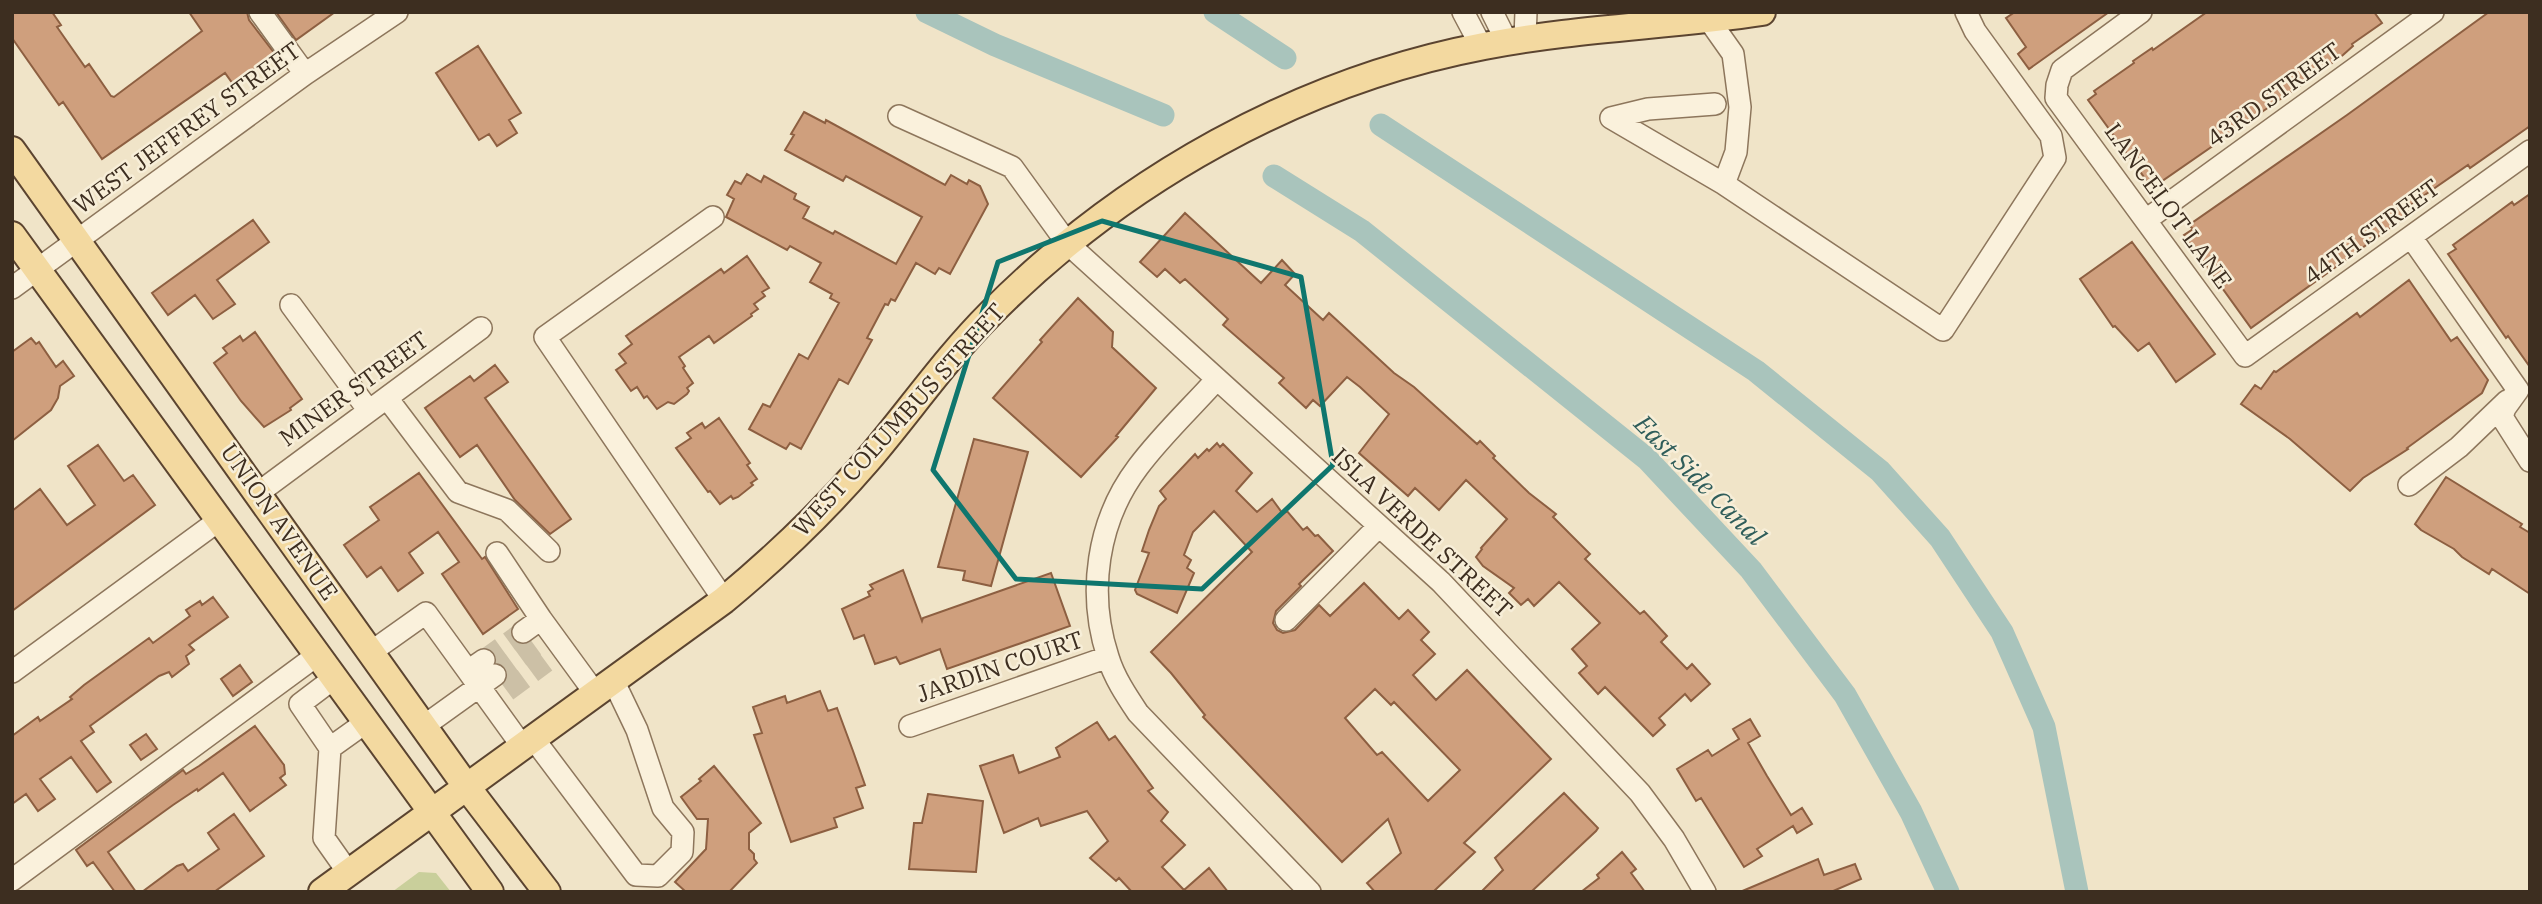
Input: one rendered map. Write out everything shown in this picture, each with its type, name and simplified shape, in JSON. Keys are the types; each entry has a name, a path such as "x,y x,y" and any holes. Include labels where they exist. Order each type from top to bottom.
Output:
{"main road":[{"name":"WEST COLUMBUS STREET","path":"321,892 724,600 776,557 824,509 869,458 946,361 992,312 1068,243 1117,206 1174,169 1227,138 1288,108 1390,71 1504,42 1645,19 1762,12"},
{"name":"UNION AVENUE","path":"12,150 466,786 547,892"},
{"name":"UNION AVENUE","path":"12,235 489,892"},
{"path":"494,822 565,892"}],"street":[{"path":"260,12 305,74"},
{"name":"WEST JEFFREY STREET","path":"12,288 305,74 397,12"},
{"path":"1463,12 1504,42"},
{"path":"1492,12 1504,42"},
{"path":"1504,42 1526,12"},
{"path":"1715,104 1648,109 1611,118 1724,184 1943,330 2055,158 2051,136 1975,31 1966,12"},
{"name":"LANCELOT LANE","path":"2141,12 2062,70 2056,98 2245,356"},
{"name":"43RD STREET","path":"2146,220 2432,12"},
{"path":"1709,16 1733,54 1740,107 1736,152 1724,184"},
{"name":"ISLA VERDE STREET","path":"899,116 1012,167 1068,243 1473,614 1640,793 1674,839 1705,892"},
{"name":"44TH STREET","path":"2245,356 2530,151"},
{"path":"713,217 545,337 724,600"},
{"path":"2412,237 2524,386"},
{"path":"291,305 369,411"},
{"name":"MINER STREET","path":"258,493 481,328"},
{"path":"1217,379 1138,467 1119,498 1107,527 1099,558 1098,619 1108,657 1121,687 1138,713 1311,892"},
{"path":"2524,386 2505,408 2502,417 2530,461"},
{"path":"2409,485 2459,447 2524,386"},
{"path":"387,398 458,492 507,510 549,551"},
{"path":"12,672 218,521"},
{"path":"1286,620 1379,526"},
{"path":"371,652 426,613 487,681 528,742 636,875 657,876 682,852 683,832 663,808 637,730 604,686 543,641 497,553"},
{"path":"12,880 316,656"},
{"name":"JARDIN COURT","path":"910,726 1108,657"},
{"path":"333,679 300,704 330,748 324,838 348,872"},
{"path":"424,726 487,681"},
{"path":"330,748 365,723"}],"highlighted area":[{"path":"1102,221 1301,277 1333,465 1202,589 1016,579 933,470 998,262"}],"green space":[{"path":"419,872 436,873 451,892 392,892"}],"building":[{"path":"12,12 52,12 61,25 57,27 85,67 89,64 114,97 202,31 189,12 247,12 249,20 275,54 233,84 225,73 102,159 63,102 59,105 12,38"},
{"path":"276,12 335,12 296,40"},
{"path":"2015,12 2109,12 2029,69 2018,54 2026,47 2006,18"},
{"path":"2207,12 2374,12 2382,23 2352,44 2343,55 2324,69 2152,188 2088,100 2096,94 2094,91 2134,63 2133,61"},
{"path":"2489,12 2530,12 2530,126 2406,208 2409,214 2251,328 2184,235 2193,229 2189,225"},
{"path":"478,46 521,113 509,120 517,133 497,146 489,134 479,140 436,73"},
{"path":"804,112 825,123 826,120 945,185 951,175 967,184 969,180 980,186 988,204 950,274 939,268 935,274 916,263 895,301 891,299 888,305 885,304 867,338 872,340 848,384 839,379 801,449 790,443 786,449 749,429 763,404 770,407 799,354 808,359 839,303 830,298 832,294 810,282 821,263 790,246 787,250 726,217 734,199 727,195 735,181 741,184 747,174 761,182 764,176 796,194 794,199 809,207 803,218 833,234 835,231 896,264 922,217 846,176 843,181 785,150"},
{"path":"2530,194 2530,367 2508,336 2506,338 2448,254 2456,249 2453,245 2512,202 2514,205"},
{"path":"1185,213 1261,283 1282,260 1295,274 1285,285 1323,320 1329,313 1477,444 1480,441 1495,456 1493,458 1529,493 1556,514 1553,517 1590,554 1585,559 1640,614 1644,611 1667,636 1661,642 1687,669 1692,664 1710,684 1691,701 1685,694 1659,718 1665,725 1653,736 1605,687 1598,694 1579,673 1587,666 1572,649 1600,623 1559,582 1534,606 1528,599 1521,605 1509,593 1514,588 1483,566 1476,557 1507,519 1466,480 1439,510 1415,488 1408,496 1359,453 1389,414 1360,387 1347,377 1320,406 1313,400 1306,408 1279,383 1284,378 1223,325 1228,319 1185,279 1180,283 1165,269 1157,277 1140,262"},
{"path":"253,220 269,242 217,280 235,304 213,319 195,295 168,315 152,293"},
{"path":"2132,242 2215,354 2176,382 2149,343 2138,351 2115,326 2113,327 2080,279"},
{"path":"747,256 769,288 762,292 765,296 754,304 758,309 752,316 714,343 709,336 679,357 693,383 687,388 687,394 674,404 668,402 657,409 647,396 644,398 637,387 631,391 616,370 626,363 619,354 632,344 626,336 721,269 724,273"},
{"path":"2409,280 2451,341 2457,337 2488,380 2482,393 2408,449 2363,478 2350,491 2290,439 2241,404 2255,385 2261,389 2274,371 2357,313 2360,317"},
{"path":"1078,298 1113,332 1112,347 1156,388 1116,436 1118,437 1081,477 993,398"},
{"path":"255,332 302,399 290,408 291,410 264,427 241,401 214,363 227,353 223,348 240,336 243,341"},
{"path":"31,338 36,344 39,342 56,367 63,361 74,376 60,386 58,398 51,410 12,441 12,352"},
{"path":"495,365 508,382 485,398 571,519 550,534 515,500 477,445 460,457 425,408 470,376 474,381"},
{"path":"719,418 750,463 747,465 757,479 738,497 733,499 731,496 720,504 676,448 691,438 687,433 702,423 705,428"},
{"path":"974,439 1028,452 991,586 963,580 965,571 938,567"},
{"path":"1217,443 1220,447 1223,444 1252,473 1236,491 1257,512 1272,499 1283,514 1287,511 1303,530 1307,527 1333,551 1276,611 1273,623 1277,630 1283,633 1295,630 1319,605 1330,616 1364,583 1399,619 1408,610 1429,632 1421,640 1435,654 1413,675 1436,700 1467,670 1551,759 1464,843 1475,852 1433,892 1375,892 1367,883 1401,853 1388,819 1342,862 1203,717 1205,715 1151,652 1252,552 1214,511 1193,532 1184,555 1191,560 1187,568 1194,573 1177,613 1137,594 1135,590 1149,553 1142,551 1149,530 1159,506 1166,499 1160,491 1195,454 1198,458 1207,449 1209,451","holes":["1375,689 1391,705 1394,702 1460,770 1428,801 1382,752 1377,755 1345,718"]},
{"path":"98,445 124,481 133,475 155,505 12,611 12,511 40,489 67,525 95,505 68,466"},
{"path":"419,473 482,559 485,557 518,609 483,634 442,574 459,562 438,532 409,553 423,573 398,591 381,567 367,577 344,545 379,520 370,507"},
{"path":"2446,477 2522,524 2520,527 2530,533 2530,594 2492,569 2489,574 2415,524"},
{"path":"903,570 922,621 923,618 1051,573 1070,626 947,669 940,649 900,664 896,657 875,664 864,635 854,639 842,609 870,596 868,592 873,589 870,585"},
{"path":"213,597 228,617 189,645 194,650 186,656 189,664 172,677 169,672 159,676 90,726 94,732 81,741 111,782 97,792 71,757 40,779 55,799 38,811 26,794 12,804 12,736 38,717 40,721 72,699 70,697 84,685 149,638 153,643 190,616 186,610 200,601 202,605"},
{"path":"240,665 252,682 233,696 221,679"},
{"path":"820,691 828,711 837,708 853,751 865,785 856,788 863,808 834,818 837,827 791,842 754,735 762,733 753,707 785,696 787,703"},
{"path":"1750,719 1760,736 1748,743 1767,776 1791,815 1802,808 1812,824 1797,833 1793,826 1757,849 1762,856 1744,867 1701,798 1696,801 1677,769 1708,750 1712,756 1739,739 1733,729"},
{"path":"1097,722 1109,740 1115,736 1153,788 1148,791 1168,812 1161,821 1185,845 1162,867 1184,890 1209,868 1228,892 1132,892 1119,878 1116,881 1090,858 1108,841 1087,811 1041,826 1038,818 1004,833 980,766 1013,755 1019,773 1060,757 1056,748"},
{"path":"255,726 284,765 285,774 280,778 286,785 250,811 223,773 173,805 108,852 136,892 115,892 93,862 87,866 76,850 183,770 186,774"},
{"path":"146,734 157,749 141,760 130,745"},
{"path":"714,766 761,823 749,833 749,849 757,863 729,892 686,892 675,882 706,849 708,819 697,819 681,797"},
{"path":"1564,793 1598,828 1596,831 1531,892 1481,892 1503,870 1495,858"},
{"path":"928,794 983,801 976,872 909,869 914,823 922,823"},
{"path":"234,814 264,856 214,892 142,892 177,866 183,864 188,871 219,849 208,833"},
{"path":"1622,852 1636,869 1631,873 1645,892 1581,892 1599,878 1597,875"},
{"path":"1818,859 1824,875 1855,864 1861,879 1831,892 1740,892"}],"waterway":[{"name":"East Side Canal","path":"927,12 995,45 1163,115"},
{"path":"1215,12 1285,58"},
{"path":"1381,125 1756,371 1880,471 1940,538 2002,632 2044,727 2077,892"},
{"name":"East Side Canal","path":"1274,176 1362,231 1647,459 1751,570 1845,695 1911,812 1948,892"}],"tunnel":[{"path":"484,660 523,632"},
{"path":"495,675 535,646"},
{"path":"507,691 546,662"}]}
